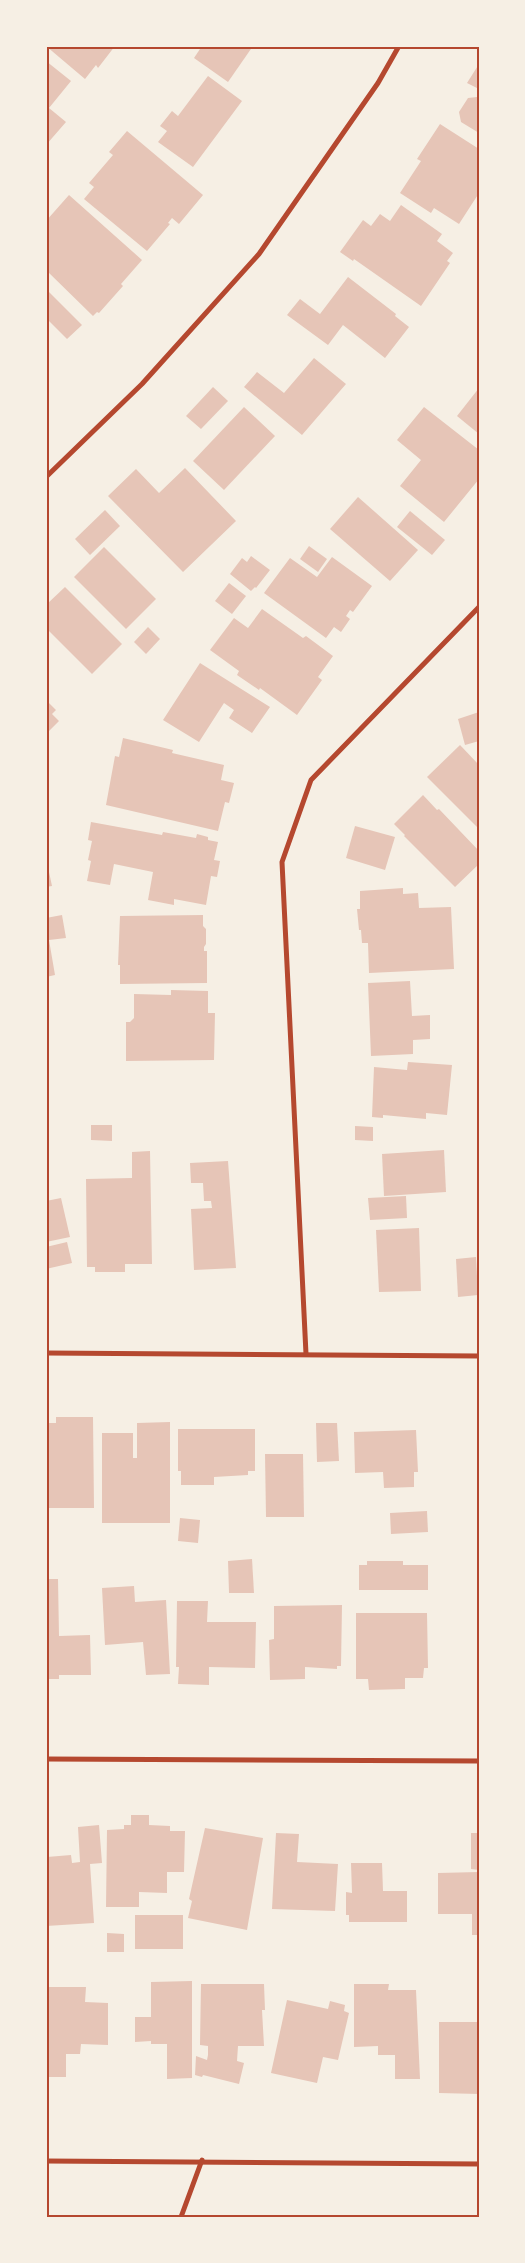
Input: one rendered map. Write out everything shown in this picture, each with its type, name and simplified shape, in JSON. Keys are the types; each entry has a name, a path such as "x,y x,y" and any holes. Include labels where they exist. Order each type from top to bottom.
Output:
{"street":[{"path":"46,477 142,384 259,254 378,84 399,46"},
{"path":"306,1354 282,862 312,780 479,607"},
{"path":"46,1353 479,1356"},
{"path":"46,1759 479,1761"},
{"path":"46,2160 479,2164"},
{"path":"181,2217 202,2160"}],"building":[{"path":"46,46 115,46 98,68 96,65 85,79"},
{"path":"202,46 253,46 228,82 194,58"},
{"path":"46,61 71,81 49,108 66,122 46,145"},
{"path":"479,64 479,89 467,83"},
{"path":"208,76 242,101 193,167 158,142 167,131 160,126 172,111 178,116"},
{"path":"479,95 479,133 461,122 459,112 468,98"},
{"path":"440,124 479,149 479,193 459,224 434,208 431,213 400,193 421,161 417,159"},
{"path":"127,131 203,195 179,224 172,218 168,223 170,224 147,251 84,199 94,187 89,183 113,155 109,152"},
{"path":"69,195 142,260 121,284 123,286 99,313 97,312 93,316 46,270 46,221"},
{"path":"401,205 442,234 437,241 453,253 447,261 450,263 421,306 354,259 353,261 340,252 363,220 371,226 380,214 390,221"},
{"path":"348,277 396,314 395,316 409,327 385,358 343,325 328,345 287,315 300,299 320,314"},
{"path":"46,289 82,325 67,339 46,318"},
{"path":"314,358 346,384 302,435 244,387 257,372 284,393"},
{"path":"213,387 228,401 201,429 186,416"},
{"path":"479,388 479,434 457,416"},
{"path":"244,407 275,436 224,490 193,461"},
{"path":"424,407 479,450 479,479 444,522 400,486 421,460 397,440"},
{"path":"185,468 236,521 183,572 108,496 136,469 159,493"},
{"path":"358,497 418,550 390,581 330,529"},
{"path":"105,510 120,526 90,555 75,539"},
{"path":"410,511 445,540 432,555 397,527"},
{"path":"309,546 327,559 318,572 300,559"},
{"path":"104,547 156,599 126,629 74,577"},
{"path":"251,556 270,570 256,588 251,591 230,574 242,558 247,562"},
{"path":"332,557 372,586 353,612 350,610 346,616 350,619 341,632 334,627 326,638 264,593 290,558 317,577"},
{"path":"229,583 246,596 232,614 215,601"},
{"path":"65,587 122,644 92,674 46,628 46,605"},
{"path":"262,609 303,638 306,636 333,656 318,677 322,680 297,715 260,688 259,690 237,675 239,671 210,650 234,618 248,628"},
{"path":"148,627 160,639 146,654 134,642"},
{"path":"200,663 270,707 252,733 229,718 234,710 224,703 199,742 163,720"},
{"path":"46,700 56,710 52,714 59,721 46,734"},
{"path":"479,712 479,741 465,745 458,719"},
{"path":"123,738 173,750 172,753 224,765 221,780 234,783 229,803 225,802 218,831 106,805 115,756 119,757"},
{"path":"460,745 479,765 479,829 427,777"},
{"path":"423,795 479,851 479,864 455,887 394,824"},
{"path":"91,822 162,835 163,832 196,838 197,834 208,837 208,840 218,842 214,860 220,861 217,877 211,876 206,905 174,899 174,905 148,900 153,872 114,864 110,885 87,881 91,861 88,860 92,841 88,840"},
{"path":"355,826 395,837 385,870 346,858"},
{"path":"46,858 52,886 46,887"},
{"path":"403,888 403,894 418,893 419,908 451,907 454,969 369,973 368,943 362,943 361,930 359,930 357,909 360,909 360,891"},
{"path":"62,915 66,938 49,940 55,975 46,977 46,918"},
{"path":"203,915 203,926 206,929 204,951 207,951 207,983 120,984 120,965 118,965 120,916"},
{"path":"410,981 412,1016 430,1015 430,1039 413,1040 413,1054 371,1056 368,983"},
{"path":"171,990 208,991 208,1013 215,1013 214,1060 126,1061 126,1022 130,1022 134,1018 134,994 171,995"},
{"path":"408,1062 452,1065 447,1115 426,1113 426,1119 383,1115 383,1118 372,1117 374,1067 407,1070"},
{"path":"91,1125 112,1125 112,1141 91,1140"},
{"path":"355,1126 373,1127 373,1141 355,1140"},
{"path":"444,1150 446,1192 384,1196 382,1154"},
{"path":"150,1151 152,1264 125,1264 125,1272 95,1272 95,1267 87,1267 86,1179 132,1178 132,1152"},
{"path":"228,1161 236,1268 194,1270 191,1209 212,1208 211,1201 204,1201 203,1183 191,1183 190,1163"},
{"path":"406,1196 407,1218 370,1220 368,1198"},
{"path":"61,1198 70,1237 46,1242 46,1201"},
{"path":"419,1228 421,1291 379,1292 376,1230"},
{"path":"67,1242 72,1263 46,1269 46,1247"},
{"path":"476,1257 478,1295 458,1297 456,1259"},
{"path":"56,1417 93,1417 94,1508 46,1508 46,1423 56,1423"},
{"path":"170,1422 170,1523 102,1523 102,1433 133,1433 133,1458 137,1458 137,1423"},
{"path":"316,1423 337,1423 339,1461 317,1462"},
{"path":"178,1429 255,1429 255,1471 248,1471 248,1475 214,1477 214,1485 181,1485 181,1471 178,1471"},
{"path":"416,1430 418,1472 414,1472 414,1487 384,1488 383,1472 355,1473 354,1432"},
{"path":"265,1454 303,1454 304,1517 266,1517"},
{"path":"427,1511 428,1532 391,1534 390,1513"},
{"path":"180,1518 200,1520 198,1543 178,1541"},
{"path":"252,1559 254,1593 229,1593 228,1561"},
{"path":"367,1561 403,1561 403,1565 428,1565 428,1590 359,1590 359,1565 367,1565"},
{"path":"46,1579 58,1579 59,1636 90,1635 91,1675 59,1675 59,1679 46,1679"},
{"path":"134,1586 135,1602 166,1600 170,1674 146,1675 143,1642 105,1645 102,1588"},
{"path":"177,1601 208,1601 207,1622 256,1622 255,1668 209,1667 209,1685 178,1684 179,1667 176,1667"},
{"path":"342,1605 341,1666 337,1666 337,1669 305,1667 305,1679 270,1680 269,1640 274,1639 274,1606"},
{"path":"356,1613 427,1613 428,1668 424,1668 423,1678 405,1678 405,1689 369,1690 368,1679 356,1679"},
{"path":"131,1815 149,1815 149,1825 170,1826 170,1831 185,1831 184,1872 167,1872 167,1893 139,1892 139,1907 106,1907 107,1830 124,1829 124,1825 131,1825"},
{"path":"99,1825 102,1863 90,1864 94,1923 46,1926 47,1857 71,1855 72,1863 80,1862 78,1827"},
{"path":"205,1828 263,1838 247,1930 188,1918 192,1901 189,1899"},
{"path":"276,1833 299,1834 297,1862 338,1864 335,1911 272,1909"},
{"path":"471,1833 479,1833 479,1870 471,1869"},
{"path":"351,1863 382,1863 383,1891 407,1891 407,1922 349,1922 349,1915 346,1915 346,1892 352,1893"},
{"path":"479,1872 479,1935 472,1935 472,1914 438,1914 438,1873"},
{"path":"135,1915 183,1915 183,1949 135,1949"},
{"path":"107,1933 124,1934 124,1952 107,1952"},
{"path":"192,1981 192,2078 167,2079 167,2044 151,2044 151,2041 135,2042 135,2017 151,2017 151,1982"},
{"path":"201,1984 264,1984 265,2010 262,2010 264,2046 238,2046 237,2061 244,2063 239,2084 203,2075 202,2077 195,2075 196,2056 207,2060 208,2055 208,2046 200,2045"},
{"path":"354,1984 389,1984 388,1990 416,1990 420,2079 395,2079 395,2055 378,2055 378,2046 354,2047"},
{"path":"49,1987 86,1987 85,2002 108,2003 108,2045 81,2044 80,2054 66,2054 66,2077 46,2077 46,2003 49,2003"},
{"path":"287,2000 328,2009 330,2001 345,2005 344,2011 349,2013 338,2060 323,2057 317,2083 271,2073"},
{"path":"439,2022 479,2022 479,2094 439,2093"}]}
